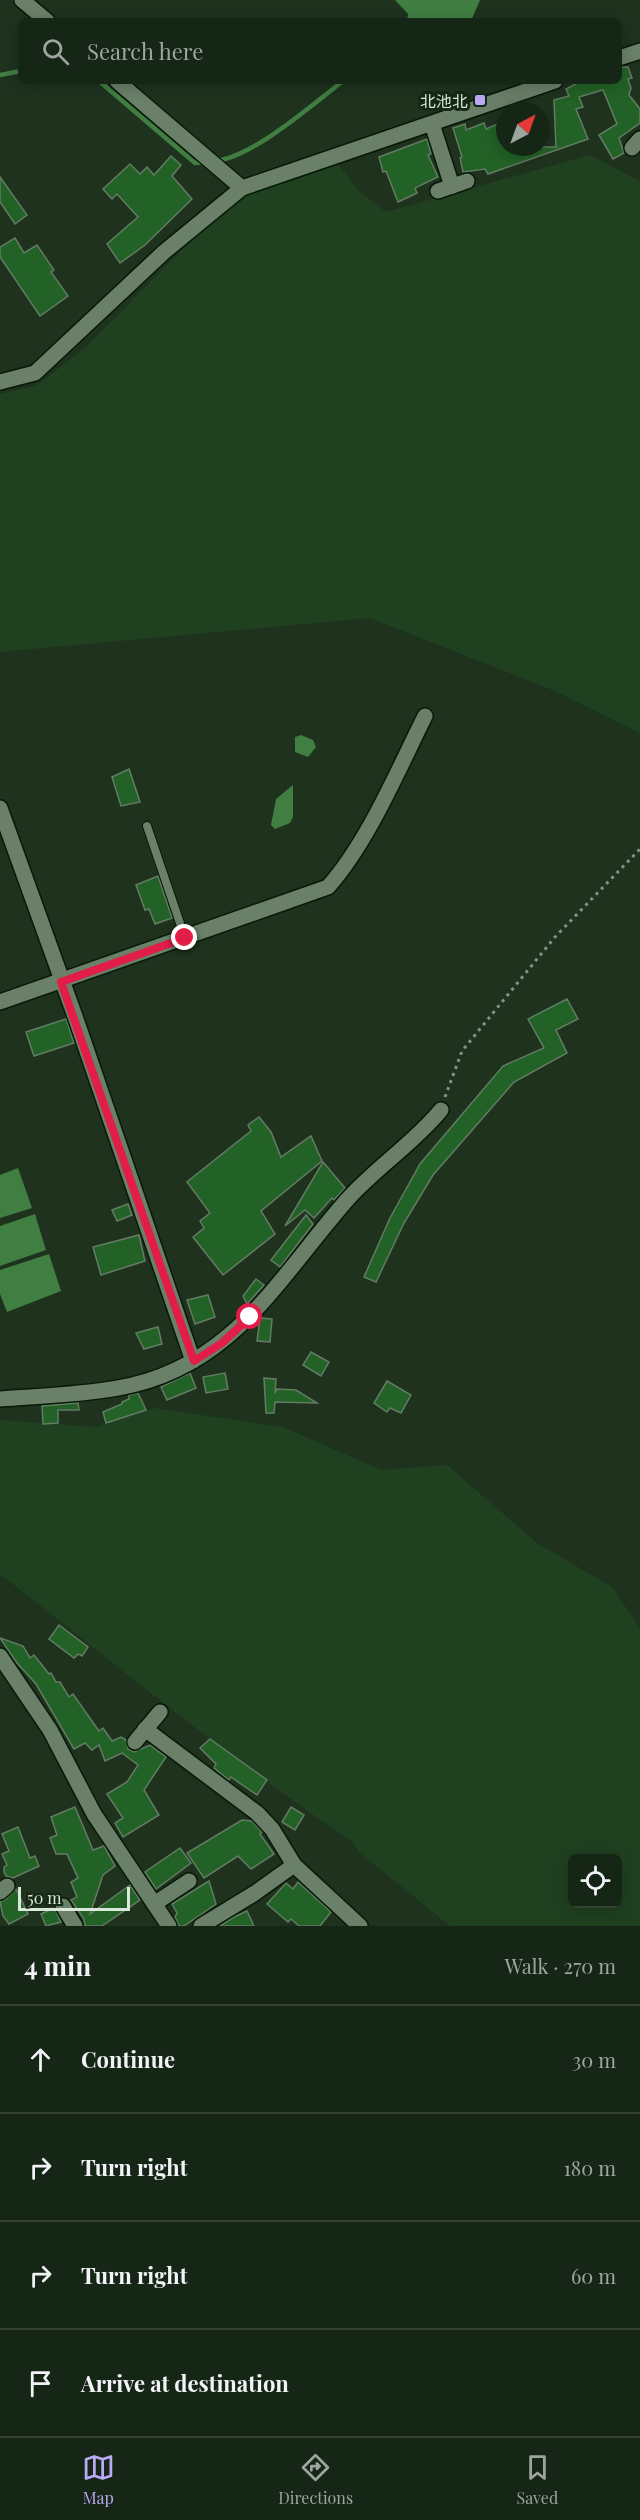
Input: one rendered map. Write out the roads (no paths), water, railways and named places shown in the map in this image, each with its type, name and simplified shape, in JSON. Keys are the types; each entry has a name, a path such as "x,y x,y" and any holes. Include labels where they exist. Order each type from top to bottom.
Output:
{"street":[{"path":"22,0 43,18"},
{"path":"622,57 640,51"},
{"path":"121,84 243,188"},
{"path":"0,382 35,373 164,252 243,188 546,84"},
{"path":"432,124 445,189 467,181"},
{"path":"0,1002 328,887 341,873 385,795 425,716"},
{"path":"0,808 194,1361"},
{"path":"0,1399 118,1388 177,1371 222,1343 250,1317 354,1192 427,1126 441,1110"},
{"path":"0,1656 50,1730 94,1814 169,1926"},
{"path":"135,1742 160,1712"},
{"path":"145,1729 257,1813 272,1829 294,1864 352,1923"},
{"path":"201,1926 255,1893 294,1864"},
{"path":"154,1904 189,1881"},
{"path":"63,1906 75,1926"}],"lane":[{"path":"147,826 185,938"}],"waterway":[{"path":"0,75 18,72"},
{"path":"103,84 195,163 207,162"},
{"path":"215,161 247,150 264,140 339,84"}],"place":[{"name":"北池北","path":"480,100"}]}
